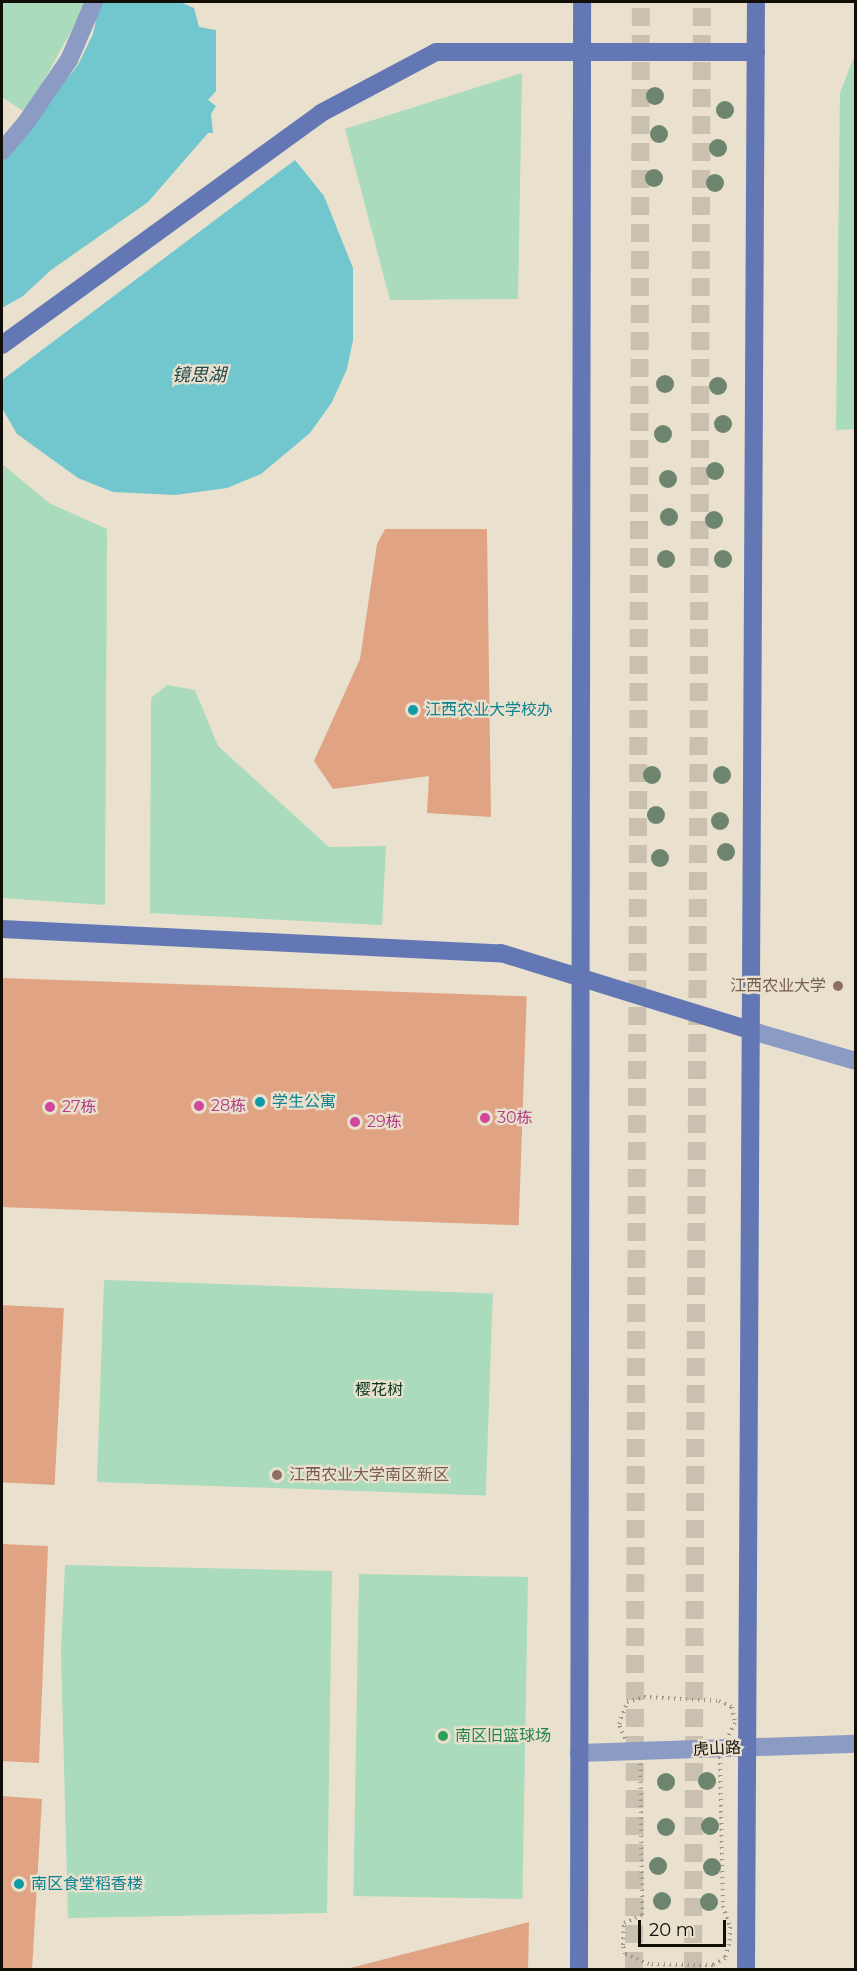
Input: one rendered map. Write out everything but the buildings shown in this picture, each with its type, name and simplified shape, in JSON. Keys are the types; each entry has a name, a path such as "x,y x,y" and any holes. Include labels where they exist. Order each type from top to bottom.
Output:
{"main road":[{"path":"579,1970 582,2"},
{"path":"746,1970 756,2"},
{"path":"2,345 321,113 436,52 581,50 756,52"},
{"path":"2,929 501,953 580,980 750,1030"}],"lane":[{"path":"2,151 26,124 69,60 94,2"},
{"path":"750,1030 855,1061"},
{"name":"虎山路","path":"579,1753 720,1751 855,1744"}],"path":[{"path":"644,1697 719,1701 732,1707 735,1723 720,1751 723,1906 730,1927 725,1958 713,1965 676,1967 649,1964 625,1954 622,1939 624,1923 642,1915 640,1752 627,1744 619,1724 627,1702 644,1697"}],"green space":[{"path":"2,2 87,2 26,113 2,97"},
{"path":"855,54 855,429 836,430 840,93"},
{"path":"522,73 518,299 390,300 345,129"},
{"path":"2,464 49,503 107,529 105,905 2,898"},
{"path":"167,685 195,690 218,746 329,847 386,846 382,925 150,913 151,698"},
{"name":"樱花树","path":"104,1280 493,1294 486,1495 97,1482"},
{"path":"65,1565 332,1571 327,1913 68,1918 61,1652"},
{"name":"南区旧篮球场","path":"359,1574 528,1577 522,1899 353,1896"}],"water":[{"path":"100,2 180,2 194,8 199,27 216,30 216,91 208,100 216,106 211,114 213,133 208,133 148,202 51,270 23,296 2,308 2,160 78,65 93,34"},
{"name":"镜思湖","path":"295,160 324,196 353,268 353,340 347,369 332,402 310,433 261,474 227,488 175,495 113,492 78,478 17,434 2,408 2,380"}],"tunnel":[{"path":"634,1970 641,2"},
{"path":"693,1970 702,2"}],"place":[{"name":"江西农业大学校办","path":"413,710"},
{"name":"江西农业大学","path":"838,986"},
{"name":"学生公寓","path":"260,1102"},
{"name":"28栋","path":"199,1106"},
{"name":"27栋","path":"50,1107"},
{"name":"30栋","path":"485,1118"},
{"name":"29栋","path":"355,1122"},
{"name":"江西农业大学南区新区","path":"277,1475"},
{"name":"南区旧篮球场","path":"443,1736"},
{"name":"南区食堂稻香楼","path":"19,1884"}]}
